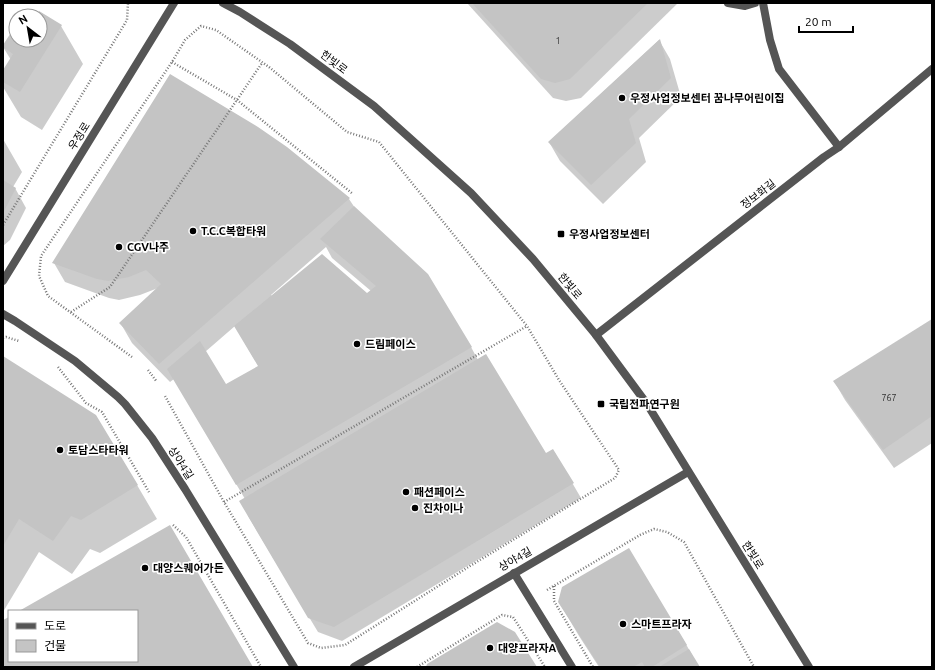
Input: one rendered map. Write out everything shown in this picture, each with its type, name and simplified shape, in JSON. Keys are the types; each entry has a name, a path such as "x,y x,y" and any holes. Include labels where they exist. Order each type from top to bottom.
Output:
{"street":[{"name":"우정로","path":"3,281 174,3"},
{"name":"한빛로","path":"223,3 290,44 374,106 471,193 533,259 596,335 647,404 809,667"},
{"path":"728,3 745,6 755,3"},
{"path":"763,3 770,40 779,69 839,147"},
{"name":"정보화길","path":"596,335 824,157 839,147 932,69"},
{"name":"상야4길","path":"3,314 75,361 125,404 152,438 294,667"},
{"name":"상야4길","path":"354,667 688,472"},
{"path":"514,573 572,667"}],"path":[{"path":"3,225 127,20 128,3"},
{"path":"132,357 48,296 39,276 41,256 172,62 184,40 201,26 216,30 262,63 347,132 379,142 527,326 559,380 619,470 615,478 345,644 321,648 308,643 224,502 165,396"},
{"path":"172,62 237,100 353,194"},
{"path":"71,312 110,287 262,63"},
{"path":"224,502 527,326"},
{"path":"3,338 6,336 25,342"},
{"path":"53,364 59,368 86,403 102,412 149,492"},
{"path":"148,370 157,382"},
{"path":"173,525 186,537 261,667"},
{"path":"547,590 640,535 654,529 667,532 684,542 754,667"},
{"path":"554,586 554,601 593,667"},
{"path":"418,667 502,615 513,617 545,667"}],"building":[{"path":"472,3 648,3 570,79 555,83 541,79"},
{"path":"48,16 62,25 48,47"},
{"path":"8,37 8,48 48,48 20,92 3,82 3,70 13,54 3,47"},
{"name":"우정사업정보센터 꿈나무어린이집","path":"660,39 671,78 629,119 636,143 591,185 548,142"},
{"name":"T.C.C복합타워","path":"170,74 258,127 287,147 350,198 159,364 119,323 161,284 146,270 129,277 108,281 97,279 52,263"},
{"path":"3,180 16,188 3,213"},
{"name":"드림페이스","path":"354,206 428,274 472,347 236,485 167,369 200,341 226,384 258,366 234,326 322,254 367,293 376,286 320,239"},
{"path":"932,319 932,416 883,450 833,381"},
{"name":"패션페이스","path":"486,354 546,453 553,449 574,483 334,627 308,618 239,501"},
{"name":"토담스타타워","path":"3,356 96,415 138,485 81,520 71,516 53,541 19,519 3,546"},
{"name":"대양스퀘어가든","path":"170,525 253,667 3,667 3,620 8,618 8,662 138,662 138,610 21,610"},
{"name":"스마트프라자","path":"629,548 687,645 652,667 645,667 642,662 633,667 600,667 558,602 562,587"},
{"name":"대양프라자A","path":"497,622 515,632 537,667 426,667 427,664"},
{"path":"689,649 700,667 659,667"}],"place":[{"name":"우정사업정보센터 꿈나무어린이집","path":"622,98"},
{"name":"T.C.C복합타워","path":"193,231"},
{"name":"우정사업정보센터","path":"561,234"},
{"name":"CGV나주","path":"119,247"},
{"name":"드림페이스","path":"357,344"},
{"name":"국립전파연구원","path":"601,404"},
{"name":"토담스타타워","path":"60,450"},
{"name":"패션페이스","path":"406,492"},
{"name":"진차이나","path":"415,508"},
{"name":"대양스퀘어가든","path":"145,568"},
{"name":"스마트프라자","path":"623,624"},
{"name":"대양프라자A","path":"490,648"}]}
